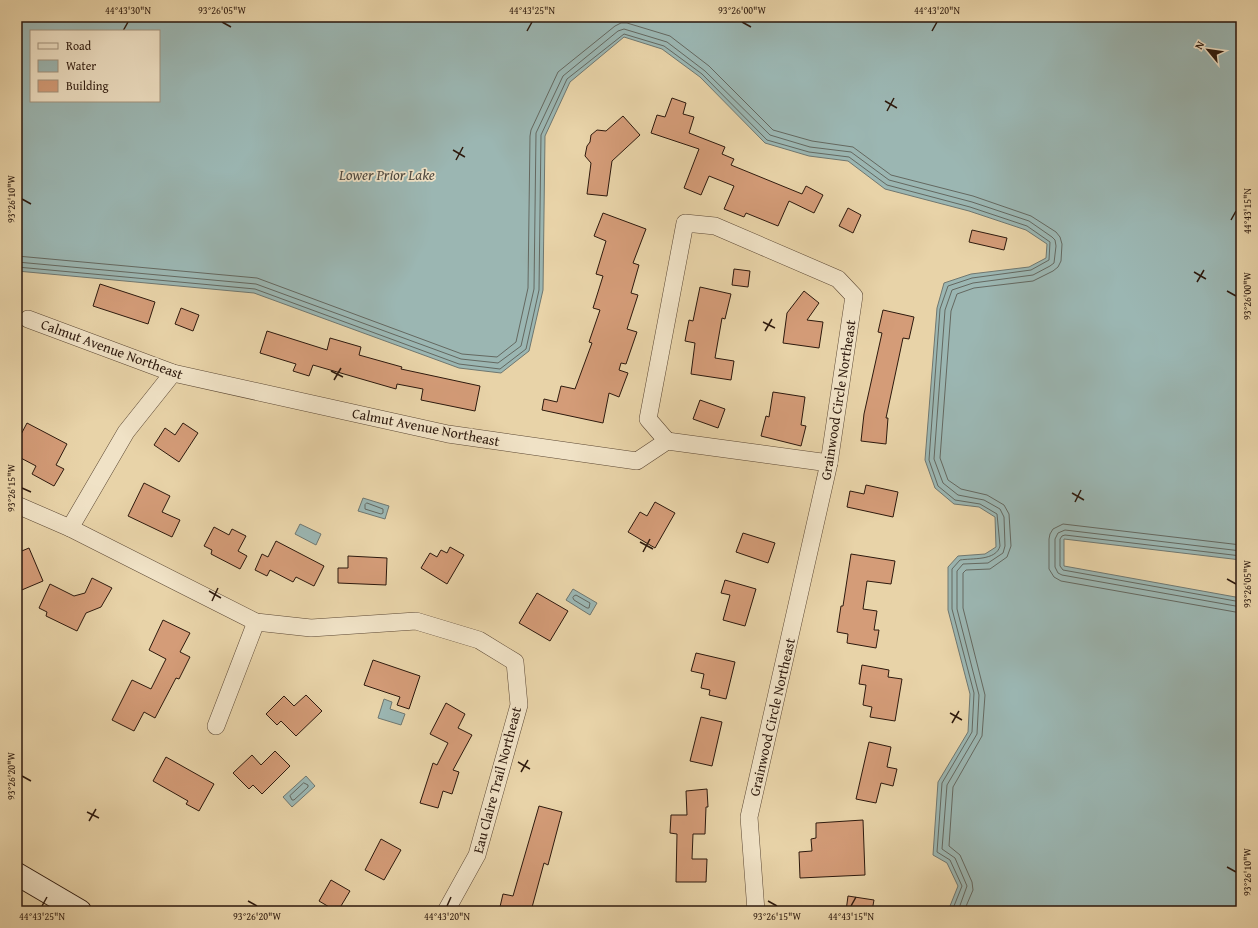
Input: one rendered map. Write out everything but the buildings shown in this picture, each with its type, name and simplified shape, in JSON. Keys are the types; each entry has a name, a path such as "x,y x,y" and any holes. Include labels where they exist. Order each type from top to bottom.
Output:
{"main road":[{"path":"17,874 80,911"}],"street":[{"name":"Grainwood Circle Northeast","path":"667,441 648,418 686,223 715,226 838,279 854,296 829,463 749,817 756,911"},
{"name":"Calmut Avenue Northeast","path":"28,319 173,373 448,434 637,461 667,441"},
{"path":"70,528 126,432 173,373"},
{"path":"667,441 829,463"},
{"name":"Eau Claire Trail Northeast","path":"17,505 70,528 256,622 311,628 416,621 479,640 515,662 519,705 477,856 446,911"},
{"path":"216,726 256,622"}],"water":[{"name":"Lower Prior Lake","path":"17,17 1241,17 1241,560 1064,539 1064,566 1241,598 1241,911 948,911 958,886 947,863 933,855 938,782 968,732 970,694 948,610 948,567 958,556 985,554 996,547 995,517 979,507 954,504 935,488 925,460 937,308 944,283 971,274 1029,267 1046,258 1047,244 1026,230 969,211 885,189 848,161 809,156 765,143 700,77 662,49 624,37 570,82 545,136 543,290 529,351 501,373 459,368 254,293 17,271"},
{"path":"363,498 389,506 385,519 358,511"},
{"path":"300,524 321,534 316,545 295,534"},
{"path":"573,589 597,603 590,615 566,600"},
{"path":"384,699 392,702 390,709 405,714 401,725 378,718"},
{"path":"306,776 315,786 292,807 283,797"}]}
